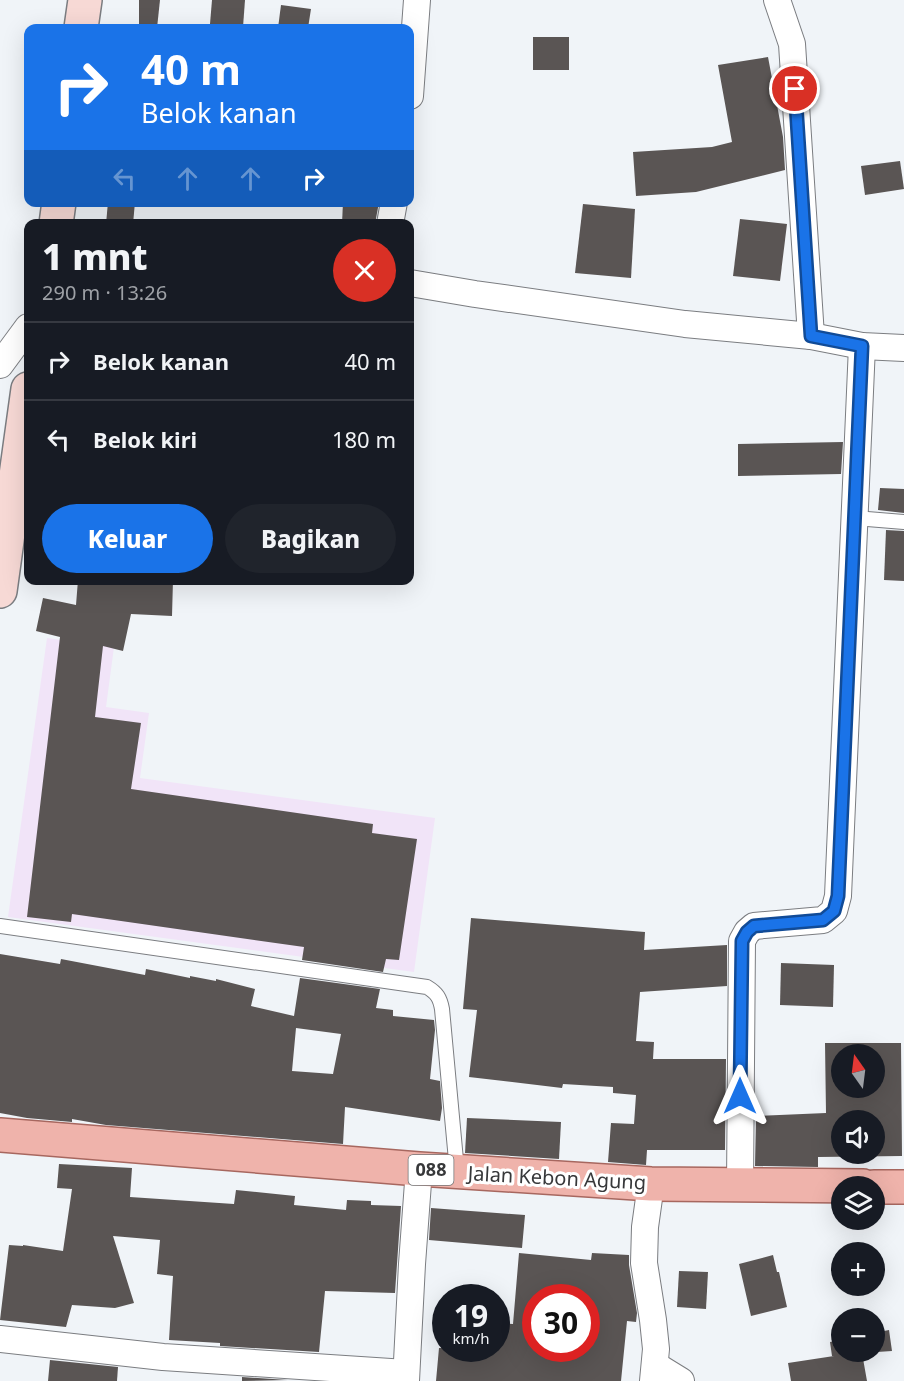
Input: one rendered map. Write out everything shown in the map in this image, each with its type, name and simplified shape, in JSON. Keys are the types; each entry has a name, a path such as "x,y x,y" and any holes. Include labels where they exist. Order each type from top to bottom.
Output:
{"main road":[{"path":"82,24 85,0"},
{"path":"0,591 24,418"},
{"name":"Jalan Kebon Agung","path":"0,1136 457,1172 651,1184 831,1186"},
{"path":"885,1187 904,1187"}],"street":[{"path":"414,41 417,0"},
{"path":"777,0 792,44 811,336"},
{"path":"414,284 685,324 811,336 862,346 904,348"},
{"path":"0,365 24,332"},
{"path":"740,1185 742,941 754,926 823,920 834,911 838,896 862,346"},
{"path":"0,1339 163,1357 406,1377 419,1169"},
{"path":"651,1184 645,1227 644,1263 656,1349 654,1373 681,1381"}],"lane":[{"path":"855,518 904,522"},
{"path":"0,926 427,987 440,999 457,1172"}],"shaded area":[{"path":"47,638 114,647 106,707 149,713 140,778 435,818 414,972 8,917"}],"building":[{"path":"139,0 160,0 157,24 139,24"},
{"path":"212,0 245,0 243,24 210,24"},
{"path":"281,5 311,9 309,24 279,24"},
{"path":"533,37 569,37 569,70 533,70"},
{"path":"768,57 783,137 785,170 696,192 636,196 633,152 712,147 732,142 718,65"},
{"path":"900,161 904,189 865,195 861,166"},
{"path":"583,204 635,209 631,278 575,273"},
{"path":"108,207 135,207 133,219 106,219"},
{"path":"343,207 378,207 376,219 342,219"},
{"path":"740,219 787,224 780,281 733,276"},
{"path":"843,442 841,474 738,476 738,444"},
{"path":"880,488 904,489 904,513 878,510"},
{"path":"886,530 904,531 904,581 884,580"},
{"path":"78,585 173,585 172,616 131,614 123,651 103,646 95,717 141,723 131,789 373,824 372,833 417,839 399,960 386,959 383,972 302,960 304,947 72,914 71,922 27,917 60,637 36,631 43,598 76,605"},
{"path":"471,918 645,932 644,950 727,945 727,986 640,992 636,1041 654,1042 653,1059 726,1059 725,1150 647,1150 646,1165 608,1162 611,1123 634,1124 636,1095 613,1093 613,1087 563,1084 562,1088 469,1077 477,1010 463,1009"},
{"path":"0,954 60,964 61,959 145,975 146,969 190,978 190,976 216,981 216,979 255,989 251,1006 294,1016 300,978 380,989 376,1008 393,1010 393,1016 434,1020 430,1079 440,1081 442,1108 440,1121 345,1107 343,1144 106,1125 72,1119 72,1122 27,1118 0,1113","holes":["296,1028 341,1034 333,1074 292,1071"]},
{"path":"781,963 834,965 833,1007 780,1005"},
{"path":"825,1043 901,1043 902,1156 885,1156 885,1110 831,1110 831,1157 818,1157 818,1167 755,1166 756,1116 826,1113"},
{"path":"467,1118 561,1122 559,1159 465,1153"},
{"path":"59,1164 132,1168 130,1197 234,1204 236,1190 295,1196 294,1205 346,1210 347,1200 371,1201 371,1205 401,1206 395,1293 325,1291 319,1352 220,1346 220,1343 169,1340 173,1276 157,1274 160,1240 113,1236 134,1303 115,1308 72,1305 66,1327 0,1320 9,1245 63,1251 72,1189 57,1188"},
{"path":"431,1208 525,1215 522,1248 429,1240"},
{"path":"519,1253 591,1260 592,1253 629,1255 637,1313 636,1322 627,1321 621,1381 436,1381 438,1362 510,1362 510,1324 513,1324"},
{"path":"773,1255 787,1307 751,1316 739,1264"},
{"path":"679,1271 708,1272 706,1309 677,1307"},
{"path":"889,1330 892,1351 885,1351 885,1331"},
{"path":"831,1356 831,1362 864,1362 867,1381 791,1381 788,1363"},
{"path":"50,1360 118,1367 117,1381 48,1381"},
{"path":"242,1377 288,1380 242,1381"}],"route":[{"path":"740,1096 742,941 754,926 823,920 834,911 838,896 862,346 811,336 795,89"}]}
